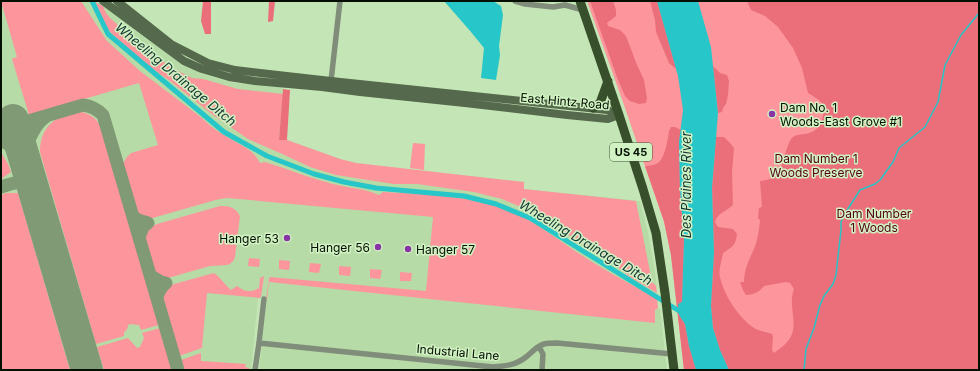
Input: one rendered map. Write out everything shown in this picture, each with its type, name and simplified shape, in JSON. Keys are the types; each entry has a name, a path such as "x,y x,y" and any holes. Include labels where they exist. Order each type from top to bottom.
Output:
{"main road":[{"name":"East Hintz Road","path":"103,1 184,60 202,69 229,77 254,81 322,87 608,119 619,115"},
{"name":"East Hintz Road","path":"117,1 171,44 208,63 235,70 593,108 607,110 619,115"},
{"name":"US 45","path":"582,5 608,81 656,233 668,313 674,370"},
{"path":"593,108 600,103 608,81"}],"street":[{"path":"331,81 340,1"},
{"path":"515,1 525,4 552,7 582,5"},
{"path":"559,6 564,1"},
{"path":"255,370 260,343 264,299"},
{"name":"Industrial Lane","path":"260,343 493,367 506,366 516,363 539,346"},
{"path":"542,370 543,354 539,346 544,344 557,343 672,354"}],"shaded area":[{"path":"1,1 94,1 101,4 191,68 219,79 236,83 283,87 279,140 287,140 340,159 356,163 524,182 524,189 640,201 648,232 654,266 658,308 660,309 667,370 259,370 267,300 258,298 251,370 1,370"}],"green space":[{"path":"1,1 81,1 107,41 140,71 222,134 250,151 256,156 260,163 265,162 324,182 368,191 379,195 383,192 427,194 471,200 500,207 524,217 597,265 657,299 658,308 655,310 655,323 269,282 266,299 269,279 270,277 426,291 433,217 228,198 212,201 149,219 143,217 137,211 123,164 131,153 158,145 139,83 29,115 12,59 17,57"},
{"path":"203,1 211,1 211,34 205,34 201,21"},
{"path":"269,1 275,1 273,21 268,22"},
{"name":"Dam Number 1 Woods","path":"587,1 979,1 979,370 684,370 671,255 664,222"},
{"path":"590,1 613,1 616,16 607,23 608,26 620,30 626,36 644,80 647,98 646,103 639,104 630,101 625,96"},
{"path":"650,1 657,1 676,69 669,63 656,32 655,20"},
{"name":"Dam Number 1 Woods","path":"747,1 979,1 979,370 729,370 720,350 713,328 711,306 714,252 712,188 716,137 724,137 734,148 732,172 733,205 720,214 715,222 718,227 733,229 737,234 736,241 723,253 720,277 728,298 742,318 754,328 772,334 772,350 774,353 787,342 792,334 794,325 792,298 794,289 790,283 786,282 764,286 756,293 746,295 740,282 744,282 746,269 758,234 760,220 758,218 759,208 762,207 760,181 768,180 779,174 791,139 796,135 809,133 815,130 821,122 824,111 821,102 808,93 802,68 793,48 778,27 765,16 751,10"},
{"path":"95,2 103,6 110,18 156,57 192,78 203,79 238,89 283,94 279,140 287,140 340,159 356,163 524,182 524,189 636,201 652,282 656,286 657,293 630,277 615,265 542,218 528,210 502,199 474,192 417,184 394,184 336,175 310,167 248,139 213,115 147,65 111,33 101,18"},
{"path":"713,66 720,73 727,75 729,81 726,104 722,112 718,113"},
{"path":"283,89 290,90 287,140 279,140"},
{"path":"81,112 88,114 101,126 159,325 141,330 139,325 129,324 124,332 124,336 96,344 40,152 43,135 51,123 64,116"},
{"path":"671,127 681,130 679,142 680,190 684,240 682,302 678,304 679,315 685,324 689,346 696,370 684,370 671,255 664,221 645,166 658,163 663,157"},
{"path":"413,143 425,144 424,170 410,168"},
{"path":"1,152 11,172 1,179"},
{"path":"6,193 18,193 70,370 1,370 1,195"},
{"path":"220,206 232,208 240,216 234,260 227,265 210,266 168,278 160,278 154,270 145,239 148,229 157,224"},
{"path":"249,258 260,259 259,267 248,266"},
{"path":"279,260 290,261 289,270 279,269"},
{"path":"310,263 321,264 319,273 309,272"},
{"path":"339,266 351,267 350,276 339,275"},
{"path":"370,269 382,270 380,279 370,278"},
{"path":"400,272 412,273 411,281 400,281"},
{"path":"214,273 231,290 237,286 243,290 253,291 259,288 260,278 264,276 261,297 207,293 202,348 179,356 162,296 163,290 174,284"},
{"path":"160,328 173,370 104,370 97,347 128,338 137,348 140,347 144,338 142,333"},
{"path":"201,353 201,361 246,364 245,367 249,368 249,370 184,370 181,360"}],"water":[{"path":"444,1 493,1 501,6 503,15 499,46 500,55 496,80 481,78 484,48"},
{"name":"Des Plaines River","path":"657,1 698,1 711,47 718,113 712,188 714,252 711,306 713,328 720,350 729,370 696,370 689,346 685,324 679,315 678,304 682,302 684,240 680,190 679,142 683,110 678,76"}],"waterway":[{"name":"Wheeling Drainage Ditch","path":"92,1 108,34 224,132 267,156 314,174 344,182 376,188 464,196 496,204 530,218 684,314"},
{"path":"804,370 806,349 814,328 820,305 824,296 833,284 836,275 841,222 844,215 860,190 875,184 880,180 893,162 899,148 925,127 938,102 945,65 961,35 979,13"}],"taxiway":[{"path":"1,129 83,105 94,108 103,115 178,370"},
{"path":"1,140 23,153 36,127 47,116"},
{"path":"1,187 20,182 27,185 35,193"},
{"path":"133,216 138,220 148,223 143,227 139,237"},
{"path":"151,276 161,282 166,283 160,289 157,297"}],"runway":[{"path":"13,120 87,370"}],"place":[{"name":"Dam No. 1 Woods-East Grove #1","path":"772,114"},
{"name":"Hanger 53","path":"287,238"},
{"name":"Hanger 56","path":"378,247"},
{"name":"Hanger 57","path":"408,249"}],"park label":[{"name":"Dam Number 1 Woods Preserve","path":"816,165"}]}
